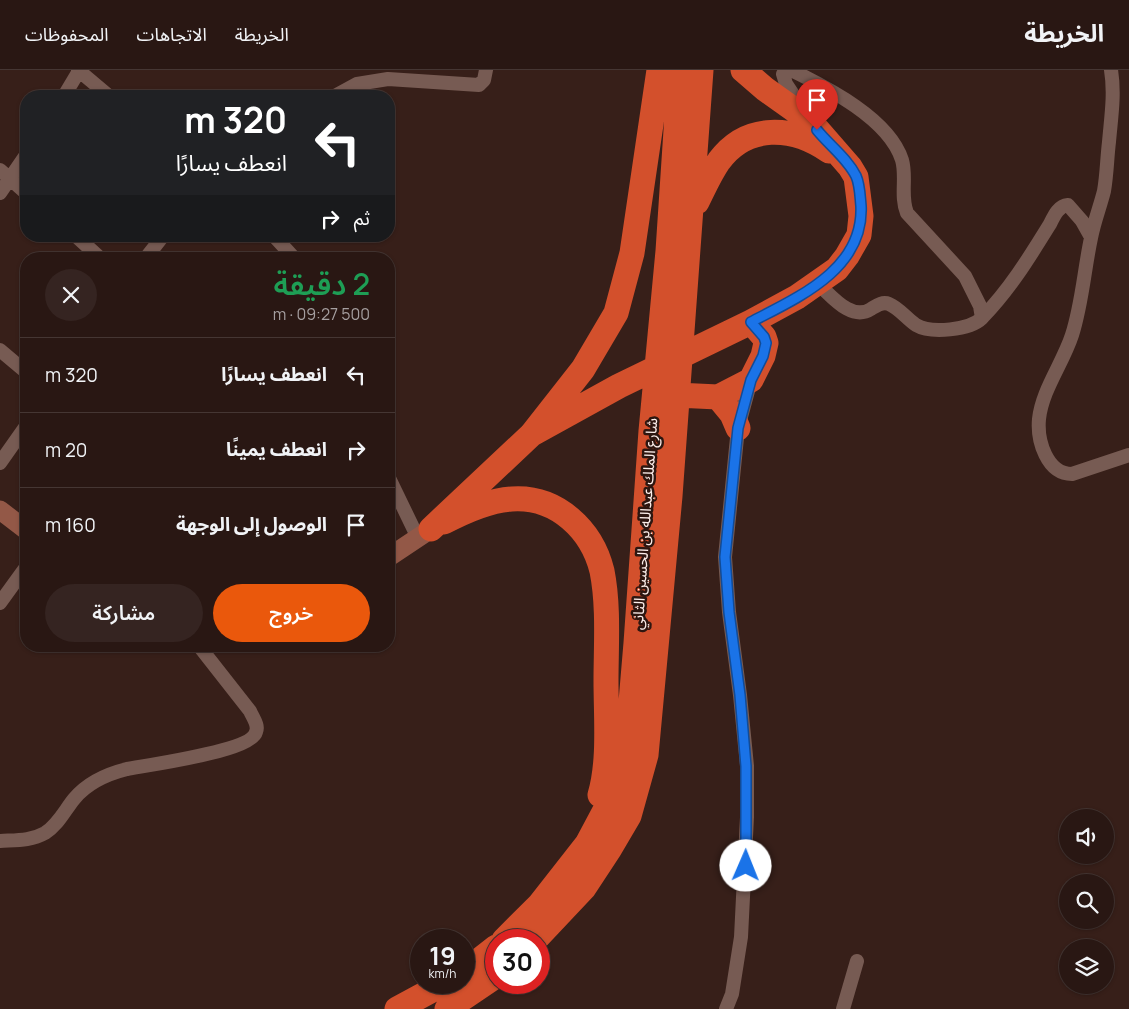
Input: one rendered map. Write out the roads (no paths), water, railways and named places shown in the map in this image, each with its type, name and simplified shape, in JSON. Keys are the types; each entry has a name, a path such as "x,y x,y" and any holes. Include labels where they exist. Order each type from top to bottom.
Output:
{"highway":[{"path":"424,533 532,434 576,397 616,313 624,285 644,177 659,70"},
{"name":"شارع الملك عبدالله بن الحسين الثاني","path":"515,929 540,904 587,844 612,798 626,749 630,725 651,431 668,251 680,70"},
{"name":"شارع الملك عبدالله بن الحسين الثاني","path":"545,929 584,888 629,816 646,755 670,496 700,70"},
{"path":"576,397 619,386 798,297 837,268 859,235 861,216 860,195 856,177 850,167 810,121 764,90 743,70"},
{"path":"691,214 720,160 736,144 756,135 774,132 801,135 816,142 850,167"},
{"path":"676,395 718,397 751,380 763,356 766,343 764,337 751,322"},
{"path":"718,397 732,414 738,428"},
{"path":"424,533 466,512 495,502 525,499 544,504 569,516 578,524 597,554 602,573 606,624 606,744 602,790 587,844"},
{"path":"475,963 485,956"},
{"path":"447,1009 485,983"},
{"path":"396,1009 424,994"}],"street":[{"path":"67,90 79,70 102,90"},
{"path":"346,90 356,84 393,75 472,86 479,85 484,80 486,70"},
{"path":"786,70 783,75 786,84 810,121"},
{"path":"791,70 854,106 874,122 894,143 902,162 904,202 907,212 965,276 980,306 982,318"},
{"path":"1111,70 1113,112 1107,170 1091,237 1075,327 1062,361 1047,391 1039,419 1039,434 1050,462 1055,469 1064,474 1072,474 1129,455"},
{"path":"0,193 5,175 20,161"},
{"path":"5,175 20,188"},
{"path":"817,283 847,310 862,313 880,304 888,303 914,324 925,328 966,327 982,318 1019,274 1054,216 1063,206 1068,206 1075,212 1091,237"},
{"path":"83,242 93,252"},
{"path":"150,252 158,242"},
{"path":"279,242 289,252"},
{"path":"0,350 20,367"},
{"path":"726,1009 732,994 741,937 746,866 746,766 740,695 729,612 725,557 738,428 751,380"},
{"path":"0,463 20,435"},
{"path":"395,487 424,533 395,553"},
{"path":"0,510 20,525"},
{"path":"0,602 20,575"},
{"path":"0,841 21,840 44,834 56,823 80,792 105,777 125,770 207,754 247,743 253,738 256,732 256,722 250,711 203,652"},
{"path":"842,1009 858,961"}]}
